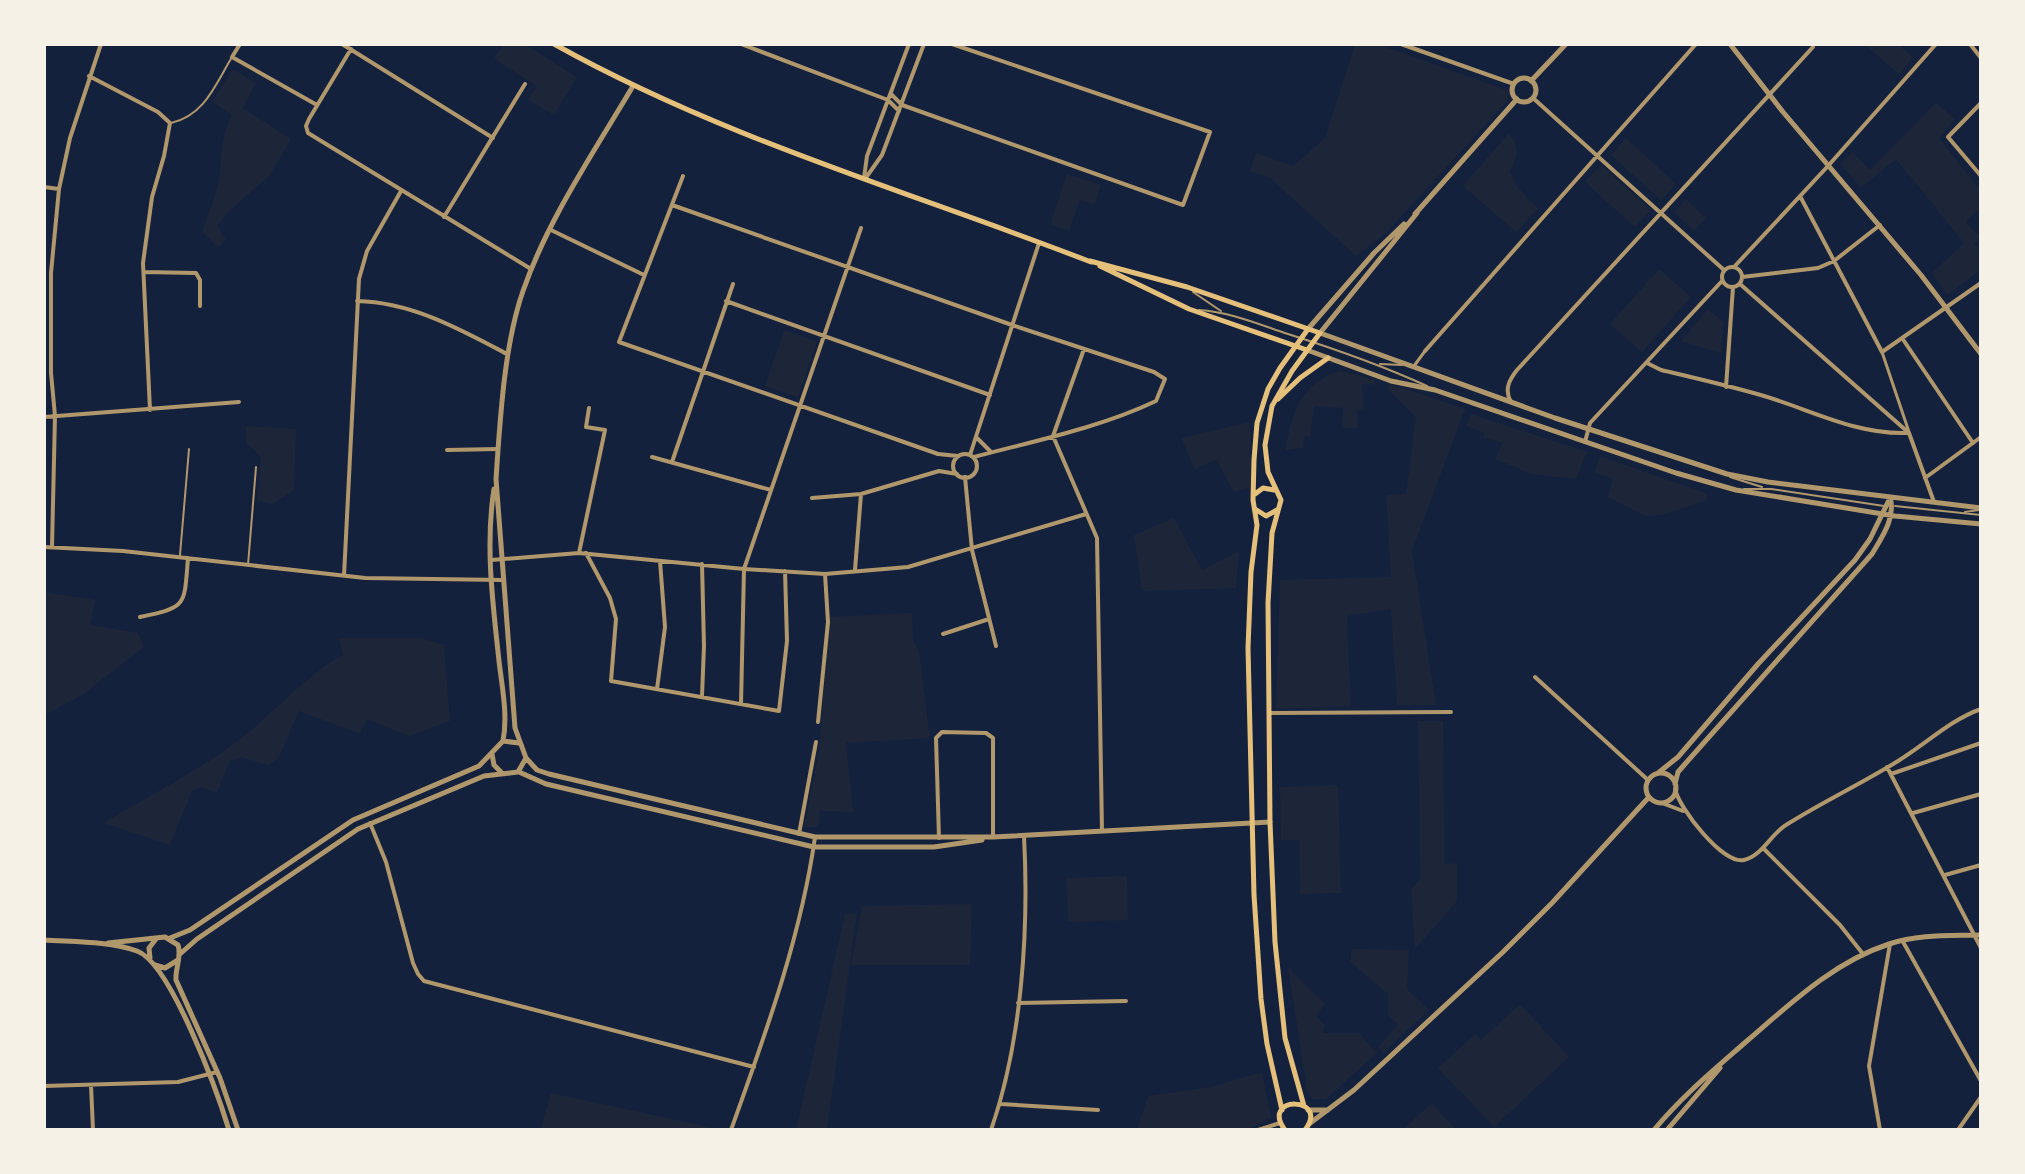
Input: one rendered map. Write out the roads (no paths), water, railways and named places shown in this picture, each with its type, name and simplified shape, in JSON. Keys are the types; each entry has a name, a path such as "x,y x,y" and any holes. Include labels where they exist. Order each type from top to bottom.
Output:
{"main road":[{"path":"554,44 633,86 864,181 1090,261 1187,287 1320,333 1272,406 1265,458 1281,500 1272,533 1269,564 1270,822 1280,1007 1285,1038 1306,1108 1307,1128"},
{"path":"1090,261 1189,309 1307,350"},
{"path":"1285,1130 1280,1123 1282,1110 1267,1044 1261,999 1254,884 1248,648 1251,572 1257,525 1254,496 1257,423 1268,389 1308,329"},
{"path":"1272,406 1289,387 1328,358"},
{"path":"1254,496 1263,488 1275,490"},
{"path":"1255,509 1266,516 1278,510"},
{"path":"1282,1110 1290,1104 1306,1108"}],"street":[{"path":"52,547 55,416 51,373 51,273 59,189 70,138 101,44"},
{"path":"240,44 232,57 317,105"},
{"path":"342,44 493,138"},
{"path":"741,44 890,97 900,108 1183,205 1210,132 952,44"},
{"path":"864,181 867,156 909,44"},
{"path":"864,181 880,160 924,44"},
{"path":"1401,44 1514,84"},
{"path":"1531,81 1566,44"},
{"path":"1414,366 1696,44"},
{"path":"1730,44 1880,225 1981,354"},
{"path":"1724,270 1734,267 1936,44"},
{"path":"1970,44 1981,58"},
{"path":"1511,402 1507,394 1508,385 1517,370 1813,47"},
{"path":"351,49 306,126 308,133 532,270"},
{"path":"89,76 158,112 170,123 152,197 143,272 150,410"},
{"path":"1524,78 1531,81 1536,87 1533,98 1526,102 1517,99 1512,91 1514,84 1524,78"},
{"path":"444,217 525,84"},
{"path":"95,944 170,938 190,930 353,820 479,766 503,741 505,714 492,581 490,517 509,356 522,293 532,270 551,230 633,86"},
{"path":"1533,98 1724,270"},
{"path":"1517,99 1417,213 1320,333 1715,471 1768,482 1981,508"},
{"path":"1981,103 1948,137 1981,176"},
{"path":"672,205 1154,372 1165,379 1156,401 1053,436 992,452 958,456 938,454 619,342 683,176"},
{"path":"44,187 59,189"},
{"path":"344,576 357,301 362,265 401,191"},
{"path":"1800,196 1882,352 1934,502"},
{"path":"1308,329 1374,253 1417,213"},
{"path":"1742,277 1818,268 1834,261 1880,225"},
{"path":"741,704 744,569 861,228"},
{"path":"551,230 644,275"},
{"path":"812,498 861,494 939,471 965,477 976,472 977,465 972,456 976,437 1039,243"},
{"path":"1734,267 1740,271 1740,284"},
{"path":"1585,442 1587,428 1722,281 1724,270"},
{"path":"143,272 196,273 200,280 200,306"},
{"path":"1722,281 1726,286 1740,284"},
{"path":"1882,352 1981,283"},
{"path":"672,462 733,284"},
{"path":"1740,284 1909,433"},
{"path":"1726,387 1733,287"},
{"path":"357,301 385,303 419,312 468,333 509,356"},
{"path":"726,301 990,395"},
{"path":"1902,338 1973,443"},
{"path":"1084,349 1053,436 1097,538 1102,831"},
{"path":"1307,350 1400,384 1435,390 1736,490 1901,517 1981,524"},
{"path":"1647,363 1661,370 1765,397 1858,428 1886,434 1909,433"},
{"path":"44,417 239,402"},
{"path":"579,553 605,430 586,427 589,408"},
{"path":"976,437 985,449 992,452"},
{"path":"1925,478 1981,437"},
{"path":"447,450 498,449"},
{"path":"957,474 954,466 958,456"},
{"path":"652,457 771,490"},
{"path":"965,477 972,550 996,646"},
{"path":"496,479 515,728 526,758 537,770 815,837 1024,836 1270,822"},
{"path":"855,570 861,494"},
{"path":"1685,812 1649,797 1646,788 1648,780 1678,757 1758,664 1855,560 1870,539 1890,497"},
{"path":"1882,537 1891,515 1890,497"},
{"path":"491,560 586,553 825,574 908,567 1086,514"},
{"path":"1662,803 1671,798 1678,772 1862,567 1882,537 1901,517"},
{"path":"44,547 180,556 344,576 502,580"},
{"path":"586,553 610,598 616,619 611,681 779,711 787,641 785,571"},
{"path":"140,617 175,609 179,604 185,593 188,557"},
{"path":"657,689 665,627 659,560"},
{"path":"702,564 702,696"},
{"path":"818,722 828,622 825,574"},
{"path":"943,634 989,619"},
{"path":"1535,677 1648,780"},
{"path":"1658,773 1668,775 1685,812 1724,853 1734,860 1745,860 1783,827 1887,767 1961,718 1979,710 1981,718"},
{"path":"1269,713 1451,712"},
{"path":"939,838 936,738 942,732 986,733 993,738 993,837"},
{"path":"503,741 519,743"},
{"path":"799,834 816,742"},
{"path":"1891,774 1981,743"},
{"path":"492,754 494,765 502,773"},
{"path":"518,772 526,758"},
{"path":"1887,767 1978,935 1981,948"},
{"path":"44,940 136,951 153,963 170,967 197,939 370,823 484,776 502,773 518,772 546,784 814,847 934,847 993,837"},
{"path":"1913,813 1981,794"},
{"path":"1307,1128 1333,1108 1530,926 1649,797"},
{"path":"370,823 386,862 413,963 424,981 754,1067"},
{"path":"991,1130 1014,1045 1025,902 1024,836"},
{"path":"731,1130 772,1017 815,837"},
{"path":"1763,847 1840,925 1863,954"},
{"path":"1945,875 1981,865"},
{"path":"1654,1130 1685,1096 1752,1036 1802,994 1863,954 1919,937 1978,935"},
{"path":"161,937 149,948 153,963 172,992 210,1075 229,1130"},
{"path":"170,938 178,945 175,971 179,989 217,1072 238,1130"},
{"path":"1902,940 1981,1081"},
{"path":"1880,1130 1869,1066 1890,944"},
{"path":"1018,1003 1126,1001"},
{"path":"1667,1130 1710,1078 1752,1036"},
{"path":"44,1086 178,1082 217,1072"},
{"path":"91,1085 93,1130"},
{"path":"1958,1130 1981,1097"},
{"path":"1000,1104 1098,1110"},
{"path":"1306,1108 1318,1112 1333,1108"},
{"path":"1258,1130 1280,1123"}],"lane":[{"path":"170,123 192,116 200,109 232,57"},
{"path":"1187,287 1222,312"},
{"path":"1189,309 1222,312 1301,338 1379,364 1435,390"},
{"path":"1379,364 1414,366"},
{"path":"180,556 189,449"},
{"path":"248,565 256,467"},
{"path":"1715,471 1771,489 1884,506 1981,515"},
{"path":"1736,490 1771,489"},
{"path":"1960,513 1981,508"}]}
